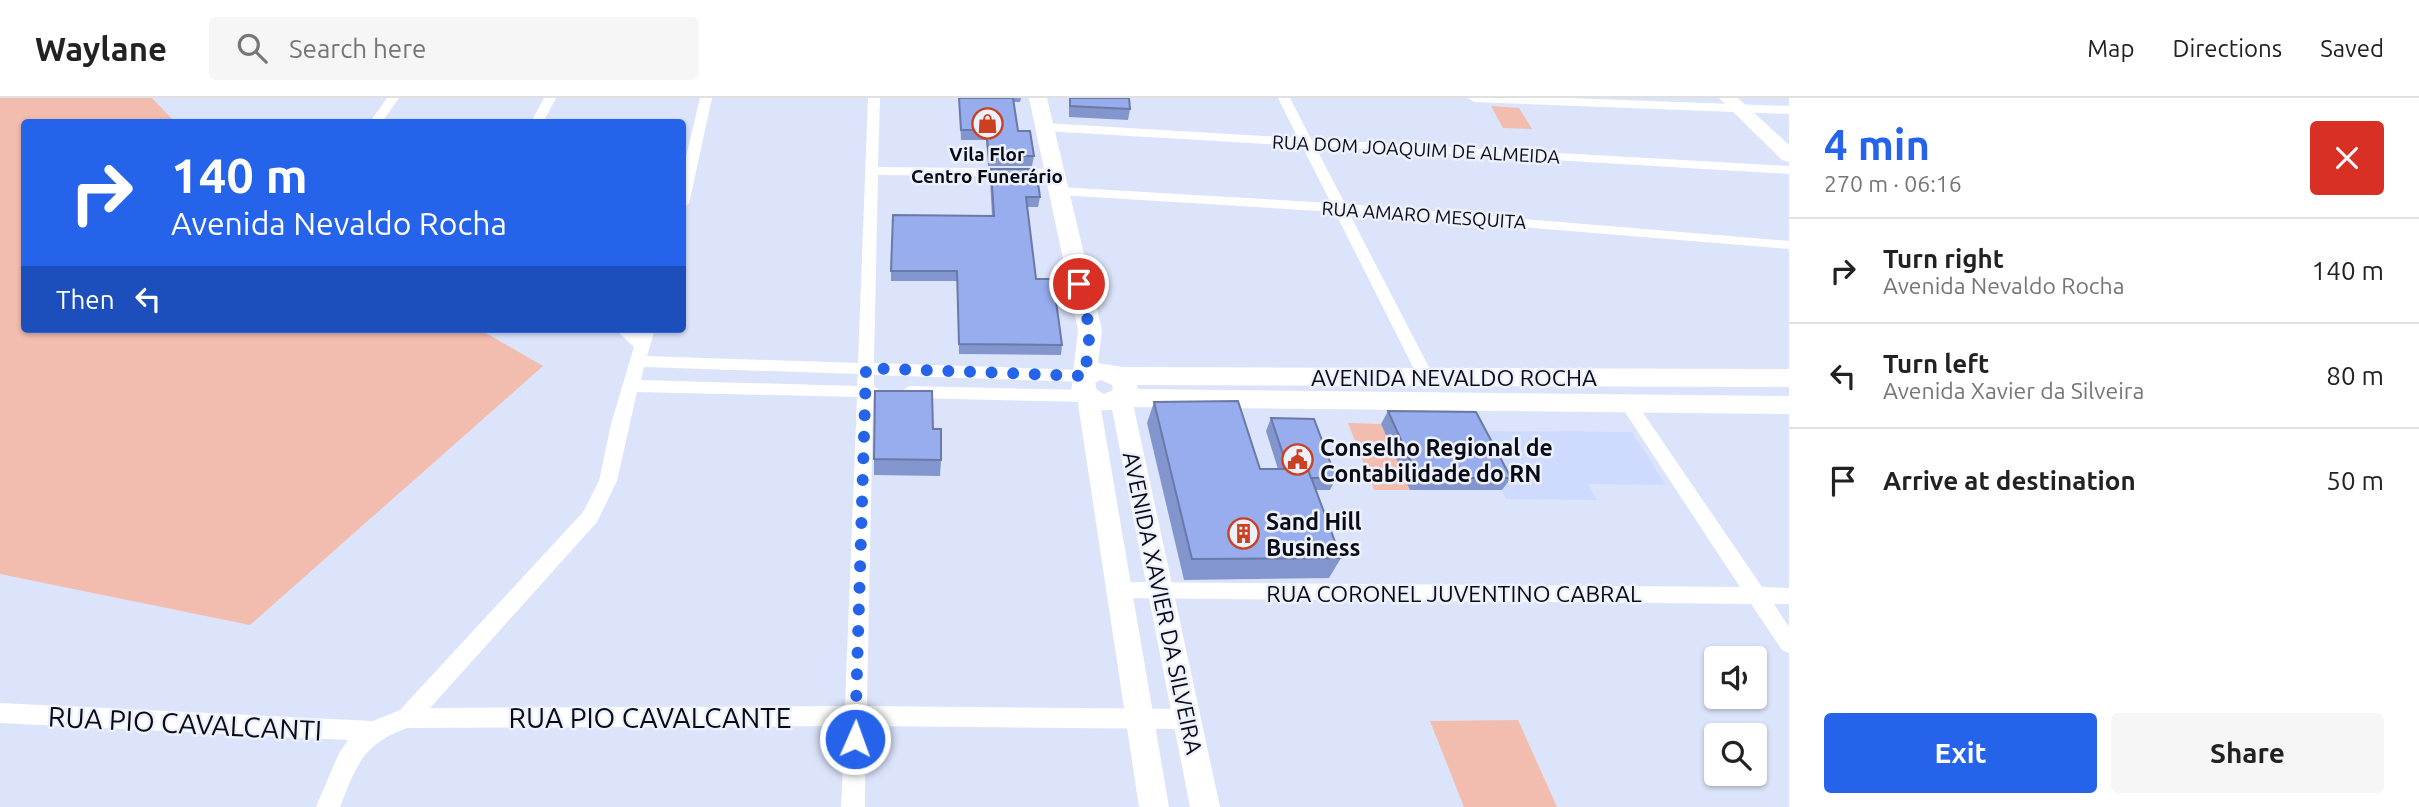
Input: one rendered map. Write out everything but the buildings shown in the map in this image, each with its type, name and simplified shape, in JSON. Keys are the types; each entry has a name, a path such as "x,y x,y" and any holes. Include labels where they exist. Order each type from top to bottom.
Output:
{"main road":[{"name":"AVENIDA XAVIER DA SILVEIRA","path":"1038,98 1090,330 1120,387"},
{"path":"1742,103 1789,139"},
{"path":"1742,103 1789,156"},
{"name":"AVENIDA XAVIER DA SILVEIRA","path":"1086,386 1090,330"},
{"path":"1086,386 1097,370 1120,387"},
{"name":"AVENIDA NEVALDO ROCHA","path":"1120,387 1426,377 1789,378"},
{"name":"AVENIDA NEVALDO ROCHA","path":"1120,387 1629,405 1789,405"}],"street":[{"path":"378,119 393,98"},
{"path":"539,119 550,98"},
{"path":"686,186 706,98"},
{"path":"853,807 874,98"},
{"path":"1284,98 1426,377"},
{"path":"1474,98 1742,103 1789,110"},
{"name":"RUA DOM JOAQUIM DE ALMEIDA","path":"1044,127 1789,170"},
{"name":"RUA AMARO MESQUITA","path":"872,171 1056,182 1789,244"},
{"path":"628,333 643,345 866,368 1086,386"},
{"path":"328,807 349,758 371,732 407,718 590,517 608,481 620,424 643,345"},
{"path":"633,386 865,391 1086,386"},
{"name":"AVENIDA XAVIER DA SILVEIRA","path":"1086,386 1154,807"},
{"name":"AVENIDA XAVIER DA SILVEIRA","path":"1120,387 1205,807"},
{"path":"1629,405 1789,644"},
{"name":"RUA CORONEL JUVENTINO CABRAL","path":"1119,590 1789,596"},
{"name":"RUA PIO CAVALCANTI","path":"0,713 371,732"},
{"name":"RUA PIO CAVALCANTE","path":"407,718 856,716 1187,719"}],"shaded area":[{"path":"0,98 152,98 172,119 21,119 21,333 486,333 543,366 250,625 0,574"},
{"path":"1491,106 1519,108 1532,129 1503,128"},
{"path":"1348,423 1381,424 1410,490 1374,490"},
{"path":"1471,431 1632,432 1666,485 1588,484 1597,500 1506,499"},
{"path":"1518,720 1557,807 1464,807 1430,721"}],"place":[{"name":"Vila Flor Centro Funerário","path":"987,123"},
{"name":"Conselho Regional de Contabilidade do RN","path":"1297,460"},
{"name":"Sand Hill Business","path":"1243,534"}],"route":[{"path":"855,739 866,368 1085,376 1090,330 1079,284"}]}
